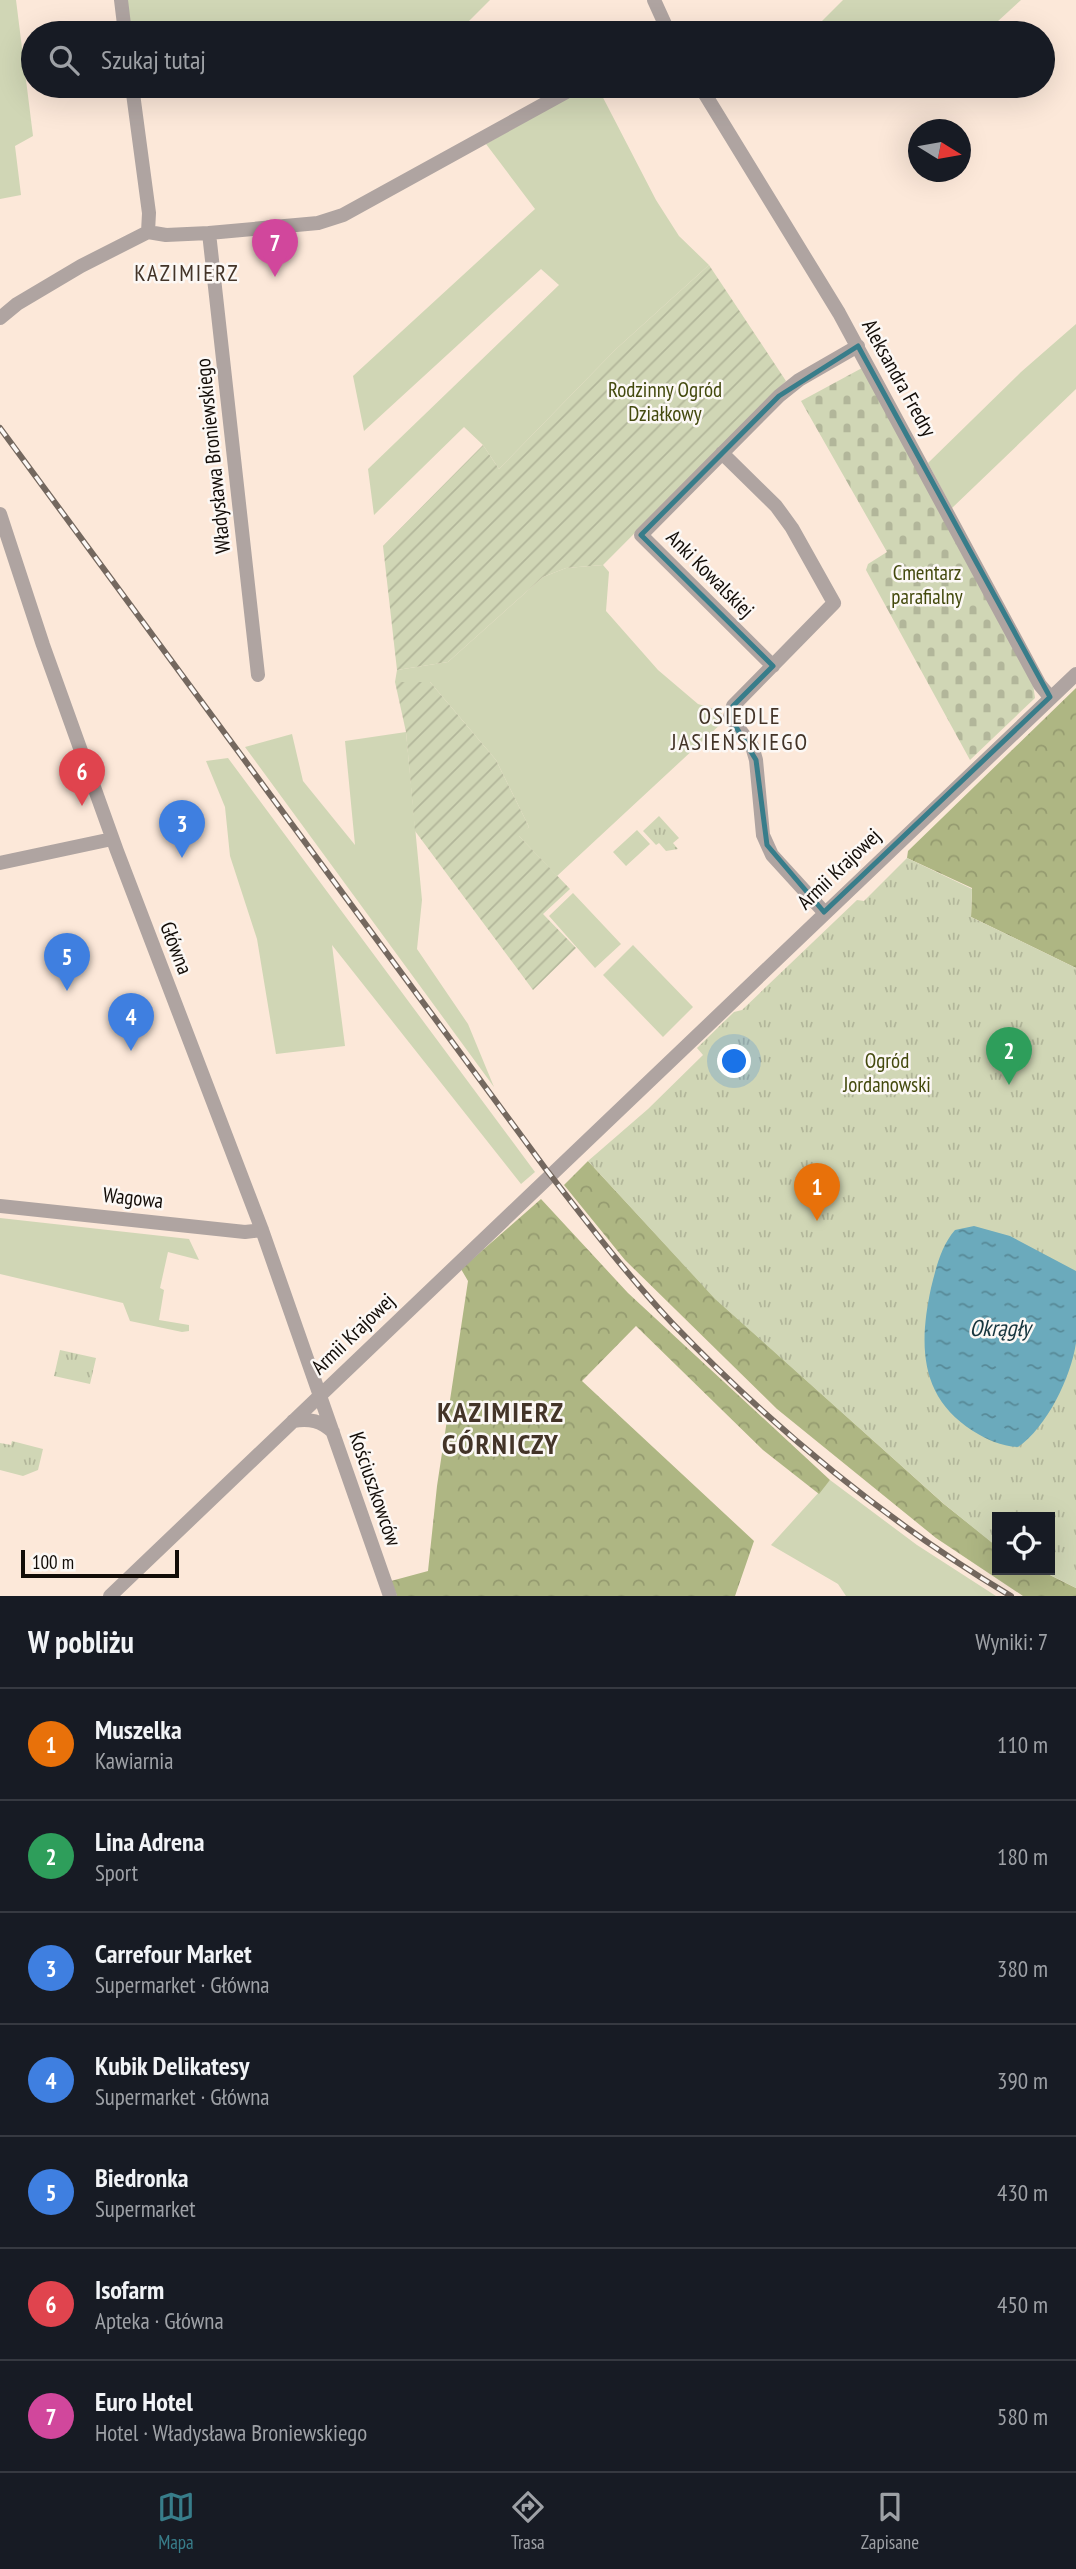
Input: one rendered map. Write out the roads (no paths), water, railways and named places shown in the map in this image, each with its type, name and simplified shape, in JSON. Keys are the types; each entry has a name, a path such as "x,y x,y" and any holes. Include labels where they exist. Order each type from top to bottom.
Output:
{"street":[{"path":"121,0 124,21"},
{"path":"654,0 664,21"},
{"path":"134,98 149,213 148,232"},
{"path":"0,318 16,304 81,266 148,232 166,235 209,233 318,223 343,215 555,98"},
{"name":"Aleksandra Fredry","path":"707,98 858,346 1040,685 1050,697"},
{"name":"Władysława Broniewskiego","path":"209,233 258,675"},
{"name":"Anki Kowalskiej","path":"773,666 640,535 799,380 858,346"},
{"path":"722,453 776,506 792,528 834,603 730,712 730,717 752,746 757,760 763,835 767,845 772,855 824,912"},
{"name":"Główna","path":"0,514 112,839 262,1230 320,1395"},
{"name":"Armii Krajowej","path":"110,1596 1076,674"},
{"path":"0,863 112,839"},
{"name":"Wagowa","path":"0,1206 245,1232 262,1230"},
{"name":"Kościuszkowców","path":"320,1395 390,1596"},
{"path":"293,1421 312,1420 333,1432"}],"water":[{"name":"Okrągły","path":"974,1226 1010,1236 1076,1271 1076,1343 1069,1371 1048,1414 1018,1447 989,1440 955,1417 942,1402 927,1368 925,1329 937,1265 955,1230"}],"railway":[{"path":"0,428 545,1168 639,1286 711,1363 791,1436 876,1505 1011,1596"}],"place":[{"name":"Euro Hotel","path":"275,277"},
{"name":"Isofarm","path":"82,806"},
{"name":"Carrefour Market","path":"182,858"},
{"name":"Biedronka","path":"67,991"},
{"name":"Kubik Delikatesy","path":"131,1051"},
{"name":"Lina Adrena","path":"1009,1085"},
{"name":"Muszelka","path":"817,1221"}],"district":[{"name":"KAZIMIERZ","path":"187,273"},
{"name":"OSIEDLE JASIEŃSKIEGO","path":"740,729"},
{"name":"KAZIMIERZ GÓRNICZY","path":"501,1428"}],"park label":[{"name":"Rodzinny Ogród Działkowy","path":"665,402"},
{"name":"Cmentarz parafialny","path":"927,585"},
{"name":"Ogród Jordanowski","path":"887,1073"}]}
